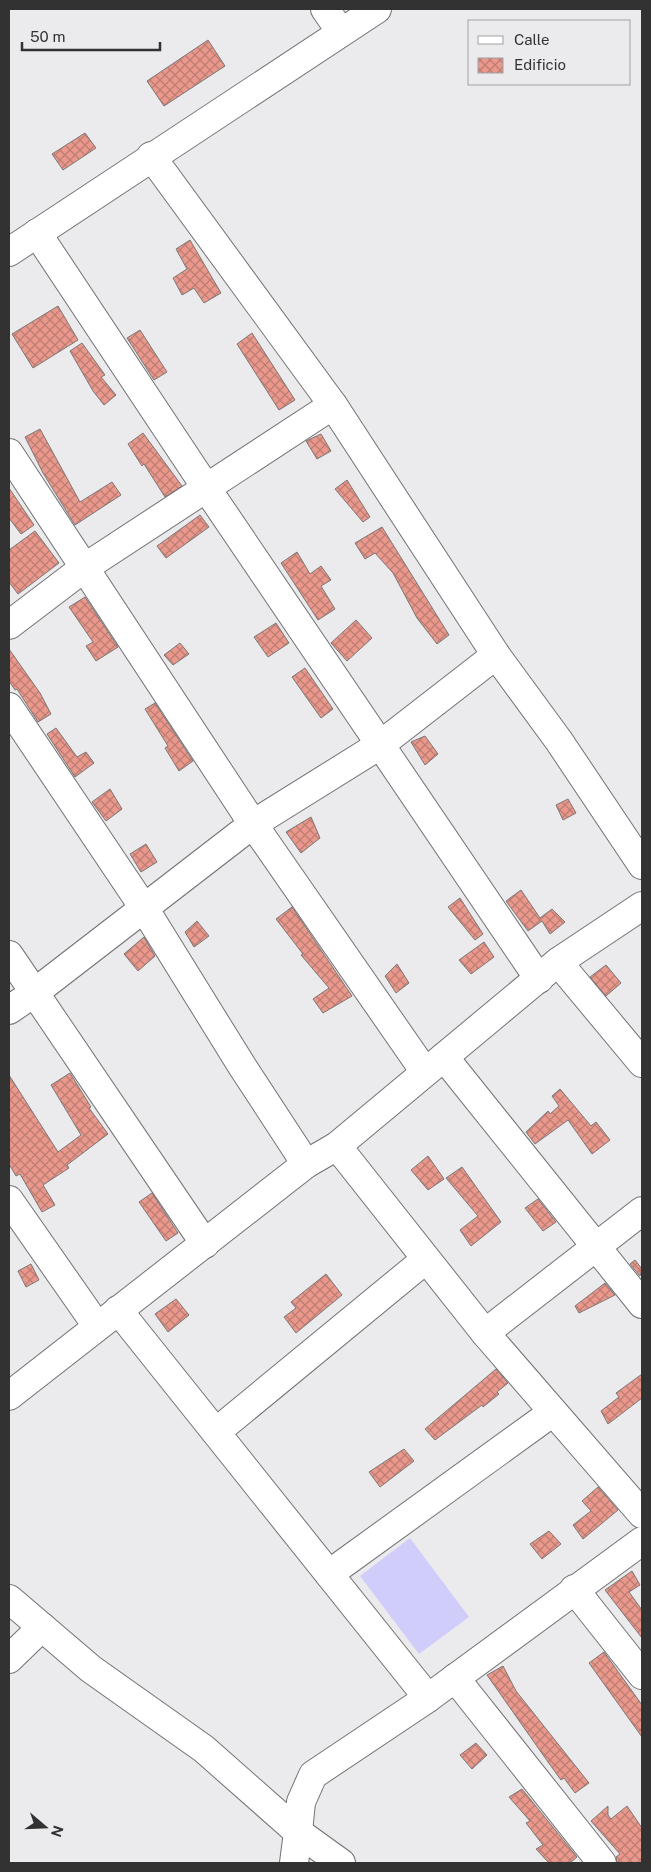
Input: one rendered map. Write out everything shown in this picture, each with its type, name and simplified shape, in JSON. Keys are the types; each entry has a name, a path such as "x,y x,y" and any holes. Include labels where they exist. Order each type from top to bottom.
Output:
{"street":[{"path":"325,9 341,32"},
{"path":"9,252 150,156 378,9"},
{"path":"150,156 332,405 496,655 559,741 642,865"},
{"path":"37,233 207,490 380,745 548,971 642,1063"},
{"path":"9,625 84,568 207,490 332,405"},
{"path":"9,453 253,824 434,1064 596,1246 642,1304"},
{"path":"9,1010 34,993 253,824 380,745 496,655"},
{"path":"9,707 144,908 242,1066 306,1164"},
{"path":"9,1396 306,1164 336,1146 548,971 642,906"},
{"path":"9,955 205,1244"},
{"path":"336,1146 485,1333 642,1514"},
{"path":"9,1200 108,1318 216,1432 428,1698"},
{"path":"485,1333 642,1211"},
{"path":"216,1432 425,1260"},
{"path":"329,1574 553,1412"},
{"path":"294,1863 301,1802 313,1775 428,1698 574,1589 642,1541"},
{"path":"574,1589 642,1676"},
{"path":"9,1599 91,1669 204,1749 298,1832 341,1863"},
{"path":"9,1659 42,1627"},
{"path":"455,1678 602,1863"}],"shaded area":[{"path":"410,1538 469,1617 419,1654 360,1576"}],"building":[{"path":"208,40 225,66 164,106 147,81"},
{"path":"85,133 96,148 63,170 52,154"},
{"path":"190,240 221,293 204,303 194,288 182,295 173,278 187,269 176,249"},
{"path":"58,306 78,340 33,368 12,334"},
{"path":"140,330 167,372 154,380 127,338"},
{"path":"252,333 295,400 279,410 237,344"},
{"path":"82,343 105,375 101,377 116,395 104,405 93,391 70,351"},
{"path":"40,429 80,502 112,482 121,495 75,525 43,473 25,437"},
{"path":"143,433 182,486 165,497 144,464 142,466 128,444"},
{"path":"321,434 331,451 317,459 306,441"},
{"path":"347,480 370,517 363,522 335,489"},
{"path":"9,488 34,525 21,534 9,518"},
{"path":"200,515 209,527 166,558 157,546"},
{"path":"382,527 449,635 437,644 417,618 393,573 375,553 365,559 355,543"},
{"path":"35,531 59,563 18,594 9,582 9,550"},
{"path":"297,552 310,574 321,566 331,580 321,586 335,609 318,620 281,563"},
{"path":"85,597 118,647 96,661 86,646 93,642 69,607"},
{"path":"356,620 372,638 347,661 331,643"},
{"path":"276,623 289,643 268,657 254,637"},
{"path":"180,643 189,654 173,665 164,655"},
{"path":"9,649 40,693 51,714 38,722 17,689 15,690 9,681"},
{"path":"305,668 333,709 321,718 292,677"},
{"path":"155,703 193,761 179,771 165,748 168,746 145,709"},
{"path":"56,728 77,757 86,752 94,763 75,777 47,734"},
{"path":"425,736 438,754 425,765 411,742"},
{"path":"110,789 122,809 106,821 92,802"},
{"path":"568,799 576,813 563,820 556,805"},
{"path":"311,817 320,838 301,853 286,832"},
{"path":"146,844 157,862 141,872 130,854"},
{"path":"521,890 540,918 552,909 565,922 550,934 542,921 528,931 506,901"},
{"path":"460,898 483,934 475,940 448,907"},
{"path":"292,907 352,996 323,1013 313,999 329,988 301,955 303,954 276,919"},
{"path":"197,921 209,936 194,947 185,932"},
{"path":"144,937 155,956 138,971 124,954"},
{"path":"484,942 494,957 471,974 459,960"},
{"path":"397,964 409,983 396,993 385,976"},
{"path":"606,965 621,983 606,996 590,977"},
{"path":"70,1073 91,1107 89,1108 108,1134 67,1165 69,1168 43,1185 55,1205 42,1212 20,1174 16,1176 9,1164 9,1075 58,1152 81,1135 51,1085"},
{"path":"560,1089 591,1126 596,1122 610,1140 592,1154 568,1120 535,1144 526,1132 548,1111 550,1114 559,1106 552,1096"},
{"path":"428,1156 444,1179 428,1190 411,1170"},
{"path":"462,1167 501,1222 471,1246 460,1230 478,1216 446,1178"},
{"path":"152,1193 178,1233 166,1241 139,1202"},
{"path":"538,1199 556,1222 543,1231 525,1208"},
{"path":"635,1260 642,1269 640,1276 630,1264"},
{"path":"31,1264 39,1280 26,1287 18,1271"},
{"path":"326,1274 342,1295 296,1333 284,1317 296,1308 291,1302"},
{"path":"605,1283 615,1295 579,1313 575,1306"},
{"path":"176,1299 189,1315 168,1332 155,1314"},
{"path":"496,1369 508,1383 497,1392 499,1394 435,1440 425,1429"},
{"path":"642,1374 642,1398 608,1424 601,1411 619,1397 616,1393"},
{"path":"404,1449 414,1461 380,1487 369,1472"},
{"path":"598,1487 618,1510 583,1539 573,1525 591,1511 582,1501"},
{"path":"549,1531 561,1544 542,1559 530,1544"},
{"path":"632,1571 640,1585 629,1592 642,1610 642,1638 605,1590"},
{"path":"604,1652 642,1705 642,1737 589,1663"},
{"path":"503,1666 516,1691 589,1783 575,1793 564,1778 561,1780 487,1675"},
{"path":"476,1743 487,1755 472,1769 460,1755"},
{"path":"522,1789 577,1857 570,1863 549,1863 536,1849 543,1845 526,1823 530,1821 509,1797"},
{"path":"608,1806 608,1815 611,1819 627,1806 642,1828 642,1863 617,1863 616,1857 620,1854 591,1821"}]}
